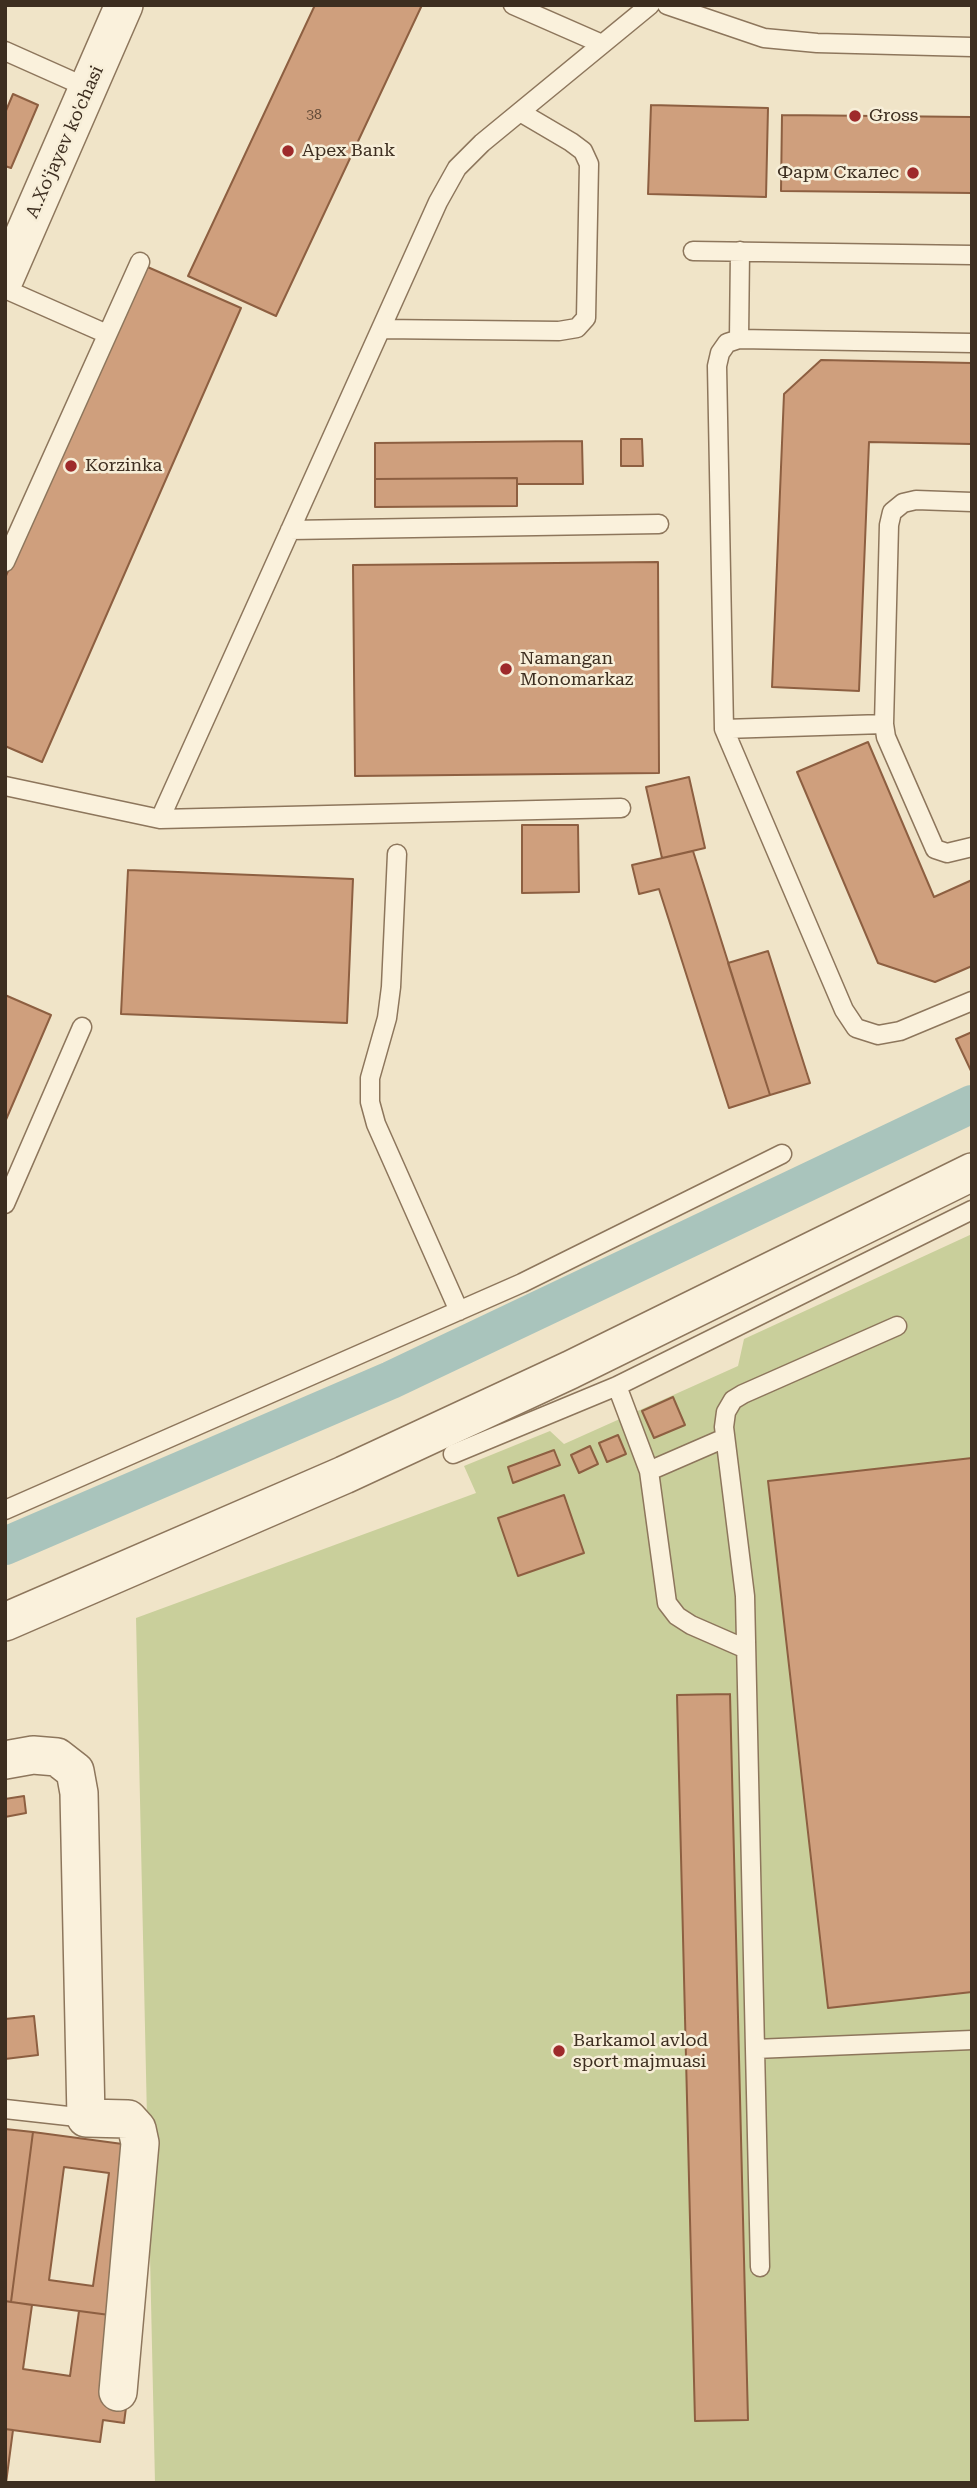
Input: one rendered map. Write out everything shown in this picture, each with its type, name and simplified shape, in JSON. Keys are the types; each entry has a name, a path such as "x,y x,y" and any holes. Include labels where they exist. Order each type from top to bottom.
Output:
{"street":[{"name":"A.Xo'jayev ko'chasi","path":"5,278 124,5"},
{"path":"5,1622 382,1458 570,1370 972,1172"},
{"path":"5,1760 33,1755 57,1758 75,1771 79,1793 86,2118 128,2119 136,2129 140,2143 118,2392"}],"lane":[{"path":"513,5 602,44"},
{"path":"160,819 438,202 457,168 520,112 650,5"},
{"path":"667,5 764,38 817,43 972,47"},
{"path":"5,51 88,88"},
{"path":"381,329 559,331 577,328 586,318 589,164 583,151 520,112"},
{"path":"693,251 972,255"},
{"path":"739,339 740,251"},
{"path":"5,562 140,262"},
{"path":"5,289 107,334"},
{"path":"972,343 739,339 727,343 720,353 718,366 724,729 844,1010 856,1028 878,1035 900,1031 972,1001"},
{"path":"972,502 916,500 903,503 892,512 889,525 884,724 890,747 935,849 947,853 972,847"},
{"path":"290,530 659,524"},
{"path":"724,729 884,724"},
{"path":"5,786 160,819 621,808"},
{"path":"397,854 391,987 387,1018 370,1078 370,1102 376,1124 459,1311"},
{"path":"5,1204 82,1027"},
{"path":"5,1510 459,1311 782,1154"},
{"path":"453,1454 617,1386 972,1210"},
{"path":"760,2267 745,1596 725,1438 726,1412 733,1400 897,1326"},
{"path":"617,1386 649,1471 667,1603 677,1616 691,1625 746,1648"},
{"path":"649,1471 725,1438"},
{"path":"755,2049 972,2040"},
{"path":"5,2109 86,2118"}],"green space":[{"name":"Barkamol avlod sport majmuasi","path":"972,1234 972,2483 155,2483 136,1618 476,1493 464,1466 550,1431 564,1444 738,1366 744,1339"}],"building":[{"path":"315,5 422,5 276,316 188,276"},
{"path":"13,94 38,105 11,168 5,166 5,113"},
{"path":"651,105 768,108 766,197 648,194"},
{"path":"782,115 972,117 972,193 781,191"},
{"path":"143,265 241,308 42,762 5,746 5,578"},
{"path":"821,360 972,363 972,444 869,442 859,691 772,687 784,394"},
{"path":"621,439 642,439 643,466 621,466"},
{"path":"582,441 583,484 517,484 517,478 375,479 375,443"},
{"path":"517,478 517,506 375,507 375,479"},
{"name":"Namangan Monomarkaz","path":"658,562 659,773 355,776 353,565"},
{"path":"868,742 934,897 972,880 972,966 935,982 878,963 797,772"},
{"path":"689,777 705,848 662,858 646,787"},
{"path":"522,825 578,825 579,892 522,893"},
{"path":"693,851 770,1095 729,1108 659,889 639,894 632,865"},
{"path":"128,870 353,879 347,1023 121,1014"},
{"path":"768,951 810,1083 770,1095 728,963"},
{"path":"5,995 51,1015 5,1122"},
{"path":"972,1032 972,1073 956,1039"},
{"path":"673,1397 685,1425 654,1438 642,1411"},
{"path":"618,1435 626,1454 607,1462 599,1443"},
{"path":"590,1446 598,1464 579,1473 571,1455"},
{"path":"554,1450 560,1465 513,1483 508,1467"},
{"path":"972,1458 972,1992 828,2008 768,1481"},
{"path":"564,1495 584,1553 518,1576 498,1518"},
{"path":"730,1694 748,2420 695,2421 677,1695"},
{"path":"24,1796 26,1813 5,1817 5,1799"},
{"path":"34,2016 38,2055 5,2059 5,2019"},
{"path":"5,2129 33,2132 11,2302 5,2301"},
{"path":"33,2132 130,2145 117,2316 11,2302","holes":["64,2167 109,2173 93,2286 49,2280"]},
{"path":"5,2301 32,2305 23,2369 70,2376 79,2311 117,2316 127,2400 124,2423 103,2420 100,2442 5,2429"},
{"path":"5,2429 13,2430 6,2483 5,2483"}],"waterway":[{"path":"5,1546 391,1380 972,1104"}],"place":[{"name":"Gross","path":"855,116"},
{"name":"Apex Bank","path":"288,151"},
{"name":"Фарм Скалес","path":"913,173"},
{"name":"Korzinka","path":"71,466"},
{"name":"Namangan Monomarkaz","path":"506,669"},
{"name":"Barkamol avlod sport majmuasi","path":"559,2051"}]}
